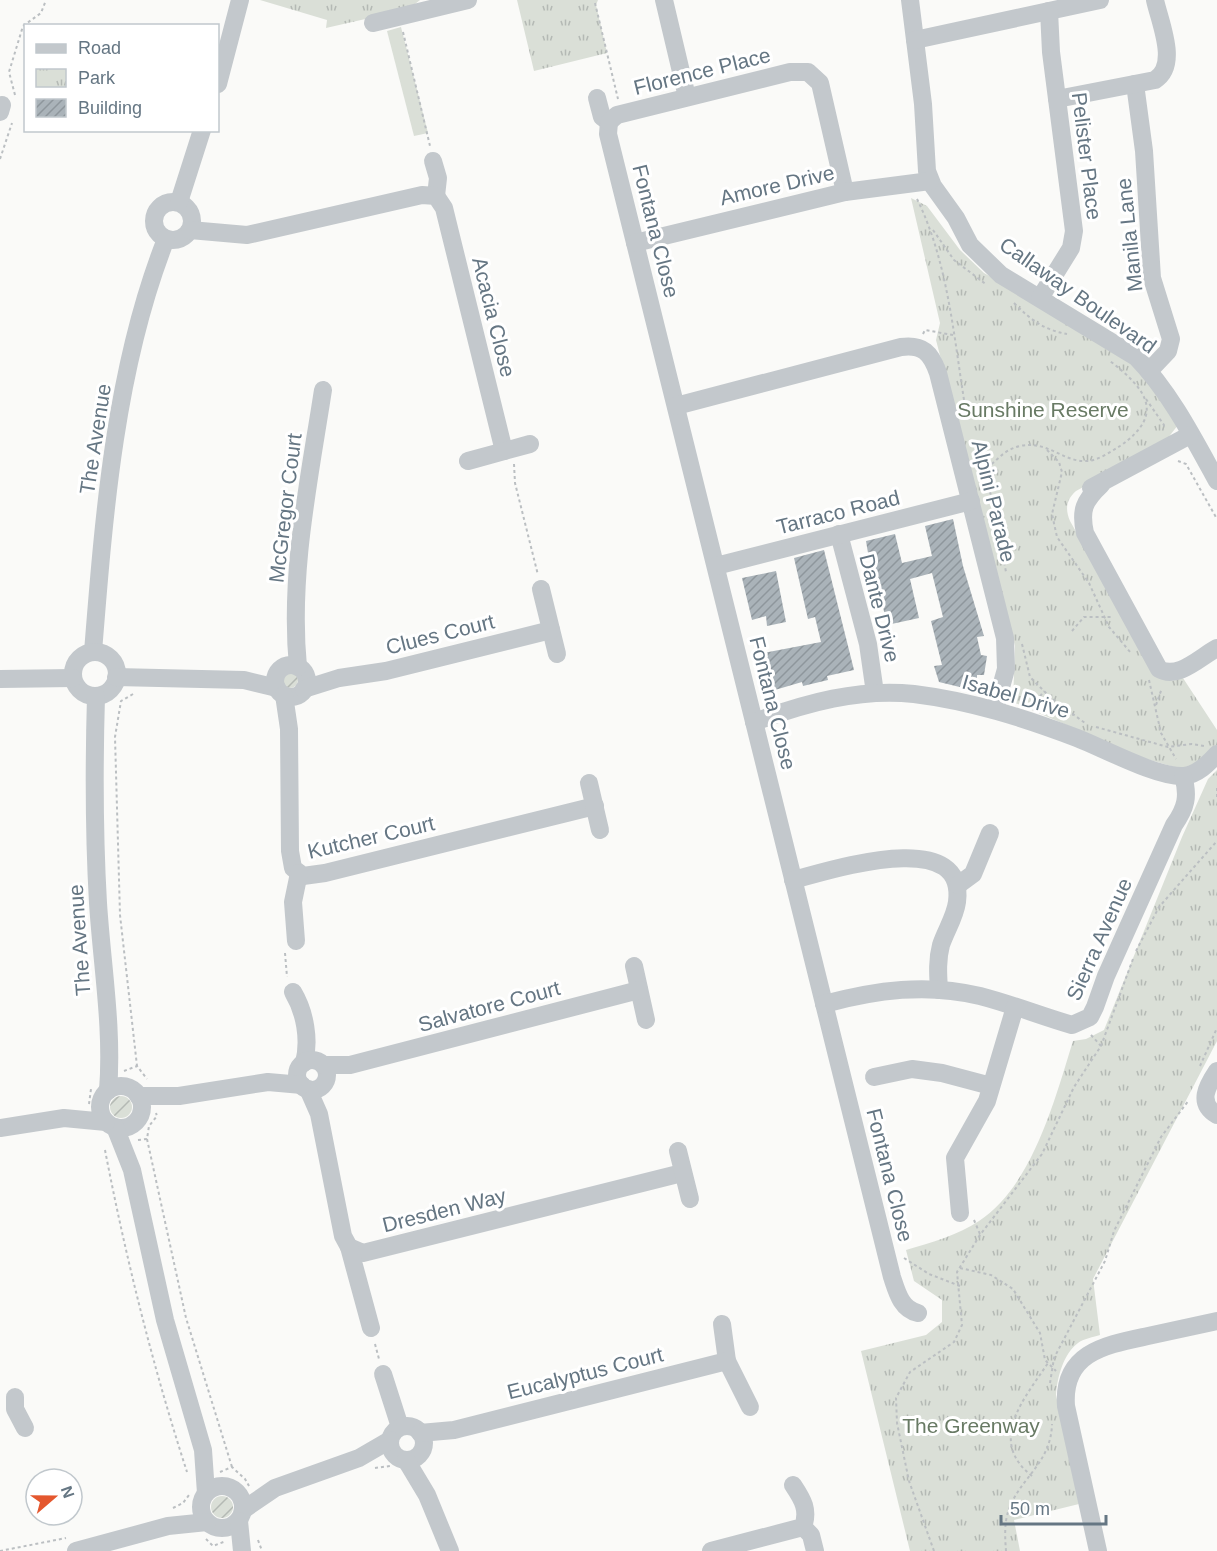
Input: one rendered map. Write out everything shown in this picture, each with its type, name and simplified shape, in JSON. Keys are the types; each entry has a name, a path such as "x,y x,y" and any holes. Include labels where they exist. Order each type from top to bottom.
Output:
{"street":[{"path":"219,80 240,0"},
{"path":"373,23 399,17 432,4 468,0"},
{"path":"664,0 687,97"},
{"name":"Callaway Boulevard","path":"910,0 926,168 930,181 978,253 1001,275 1136,357 1149,371 1217,481"},
{"path":"915,40 1100,0"},
{"path":"1057,99 1158,78 1167,63 1155,0"},
{"name":"Pelister Place","path":"1040,298 1071,248 1074,231 1051,52 1049,11"},
{"name":"Florence Place","path":"615,118 687,97 798,70 808,72 820,83 845,192"},
{"name":"Manila Lane","path":"1135,84 1144,152 1152,278 1171,339 1168,351 1149,371"},
{"name":"Fontana Close","path":"597,98 602,117 615,118 608,134 887,1258 900,1300 909,1311 918,1313"},
{"path":"179,202 201,132"},
{"name":"Acacia Close","path":"433,161 438,178 436,196 444,208 507,450"},
{"name":"Amore Drive","path":"635,243 845,192 930,181"},
{"path":"190,230 191,213 179,202 172,201 160,206 154,218 156,230 166,239 177,240 190,230 246,235 422,195 436,196"},
{"name":"The Avenue","path":"93,652 103,537 120,417 138,324 150,280 166,239"},
{"name":"Alpini Parade","path":"675,405 901,347 913,345 923,348 930,354 974,470 971,501 1005,638 1006,669 995,709"},
{"name":"McGregor Court","path":"291,680 300,540 323,390"},
{"path":"1190,435 1101,485 1088,498 1082,510 1085,533 1150,650 1170,662 1192,662 1217,648"},
{"path":"468,461 530,444"},
{"name":"Tarraco Road","path":"716,566 971,501"},
{"name":"Dante Drive","path":"839,534 868,644 875,693"},
{"path":"541,589 557,654"},
{"name":"Clues Court","path":"117,677 244,680 339,678 386,671 551,630"},
{"path":"93,652 107,656 113,661 117,677 109,690 96,696 81,691 73,678 75,663 80,657 93,652"},
{"path":"0,679 73,678"},
{"name":"Kutcher Court","path":"291,680 290,851 292,864 298,873 308,876 325,873 595,806"},
{"name":"Isabel Drive","path":"754,722 807,704 851,694 914,694 995,709 1074,737 1183,783"},
{"name":"The Avenue","path":"96,696 96,866 110,1037 137,1111 132,1170 153,1273 203,1449 215,1511"},
{"path":"1183,783 1212,756"},
{"path":"589,783 600,830"},
{"name":"Sierra Avenue","path":"824,1004 881,991 939,990 978,996 1072,1025 1090,1017 1174,825 1183,783"},
{"path":"958,885 973,874 990,832"},
{"path":"793,880 893,857 920,859 942,866 958,885 957,904 938,960 939,990"},
{"path":"290,947 293,895 298,873"},
{"path":"634,966 646,1020"},
{"path":"291,989 301,1005 343,1236 349,1247 371,1328"},
{"name":"Salvatore Court","path":"137,1111 179,1096 313,1075 639,990"},
{"path":"960,1213 955,1158 987,1101 1015,1006"},
{"name":"The Avenue","path":"110,1037 98,1095 100,1111 137,1111"},
{"path":"874,1077 912,1069 942,1073 991,1086"},
{"path":"1217,1071 1208,1083 1204,1099 1207,1107 1217,1115"},
{"path":"1217,1079 1217,1100"},
{"path":"64,1118 98,1095 118,1087 137,1111"},
{"path":"0,1128 64,1118 137,1111"},
{"path":"678,1152 690,1198"},
{"name":"Dresden Way","path":"349,1247 363,1253 682,1173"},
{"path":"1098,1551 1066,1406 1066,1388 1073,1370 1084,1358 1104,1346 1217,1321"},
{"path":"722,1324 727,1361 750,1407"},
{"name":"Eucalyptus Court","path":"408,1445 454,1430 727,1361"},
{"path":"383,1374 450,1551"},
{"path":"74,1544 169,1518 215,1511 359,1458 408,1445"},
{"path":"794,1485 804,1503 807,1515 803,1527"},
{"path":"215,1511 230,1527 241,1515 275,1488"},
{"path":"215,1511 240,1496 241,1515"},
{"path":"215,1511 241,1515"},
{"path":"711,1551 803,1527"},
{"path":"803,1527 811,1534 815,1551"}],"path":[{"path":"26,24 41,13 46,0"},
{"path":"595,3 615,118"},
{"path":"399,17 433,161"},
{"path":"910,184 931,226 954,260 991,287"},
{"path":"931,226 966,414"},
{"path":"1006,297 1031,320 1049,331 1068,334"},
{"path":"925,330 953,335"},
{"path":"1008,581 991,495 974,470 1007,451 1029,445 1057,451 1079,460 1090,461 1107,454 1137,433 1146,416 1145,396 1133,379 1108,360"},
{"path":"507,450 541,589"},
{"path":"1072,631 1084,617 1131,615"},
{"path":"1020,634 1030,677 1051,698 1088,725 1160,746 1197,744 1212,756"},
{"path":"138,691 121,701 115,737 120,915 137,1111 186,1318 215,1511"},
{"path":"1217,788 1217,800"},
{"path":"934,1551 909,1481 897,1423 896,1398 910,1372 954,1342 962,1325 957,1272 980,1235 1042,1154 1074,1088 1101,1046 1134,956 1159,907 1217,841"},
{"path":"290,947 291,989"},
{"path":"1196,1074 1217,1028"},
{"path":"1051,1386 1049,1377 1071,1321 1105,1261 1114,1231 1161,1137 1190,1100 1192,1091"},
{"path":"137,1111 105,1147 132,1279 167,1412 190,1481 215,1511"},
{"path":"887,1258 908,1258 929,1274 960,1286"},
{"path":"960,1268 991,1275 1013,1290 1040,1333 1048,1363 1052,1368"},
{"path":"371,1328 383,1374"},
{"path":"1032,1476 1021,1467 1010,1450 1010,1429 1021,1406 1048,1363"},
{"path":"1006,1551 1008,1510 1019,1490 1032,1476 1045,1456 1052,1423"},
{"path":"169,1518 215,1511"},
{"path":"0,1551 74,1544"}],"green space":[{"path":"260,0 420,0 409,9 326,28 327,20"},
{"path":"517,0 598,0 596,5 607,53 534,71"},
{"path":"401,27 428,133 414,136 387,31"},
{"name":"Sunshine Reserve","path":"911,198 927,206 960,250 984,273 1019,292 1136,366 1178,425 1164,443 1076,491 1068,501 1067,513 1153,668 1181,675 1217,730 1217,745 1188,771 1143,758 1013,702 1015,646 936,340 940,323"},
{"path":"290,672 298,680 290,688 282,680"},
{"name":"The Greenway","path":"1217,770 1217,1041 1093,1279 1100,1335 1078,1343 1068,1354 1059,1374 1056,1395 1079,1504 1014,1520 1020,1551 910,1551 861,1351 926,1335 942,1322 942,1300 914,1281 906,1250 944,1238 971,1226 998,1206 1014,1187 1039,1140 1073,1041 1086,1039 1104,1030 1182,837 1208,779"},
{"path":"121,1096 129,1099 132,1107 129,1115 121,1118 113,1115 110,1107 113,1099"},
{"path":"222,1496 230,1499 233,1507 230,1515 222,1518 214,1515 211,1507 214,1499"}],"building":[{"path":"953,519 963,566 984,636 977,637 981,655 987,656 984,675 977,675 977,684 973,684 972,690 939,682 934,666 942,665 931,621 943,617 932,573 910,579 919,618 887,625 872,557 869,559 866,541 895,534 902,563 932,556 925,526"},
{"path":"824,550 854,670 827,676 828,680 803,686 802,682 768,692 758,654 821,642 815,617 808,619 794,558"},
{"path":"776,571 786,622 767,626 766,616 752,620 742,578"}]}
